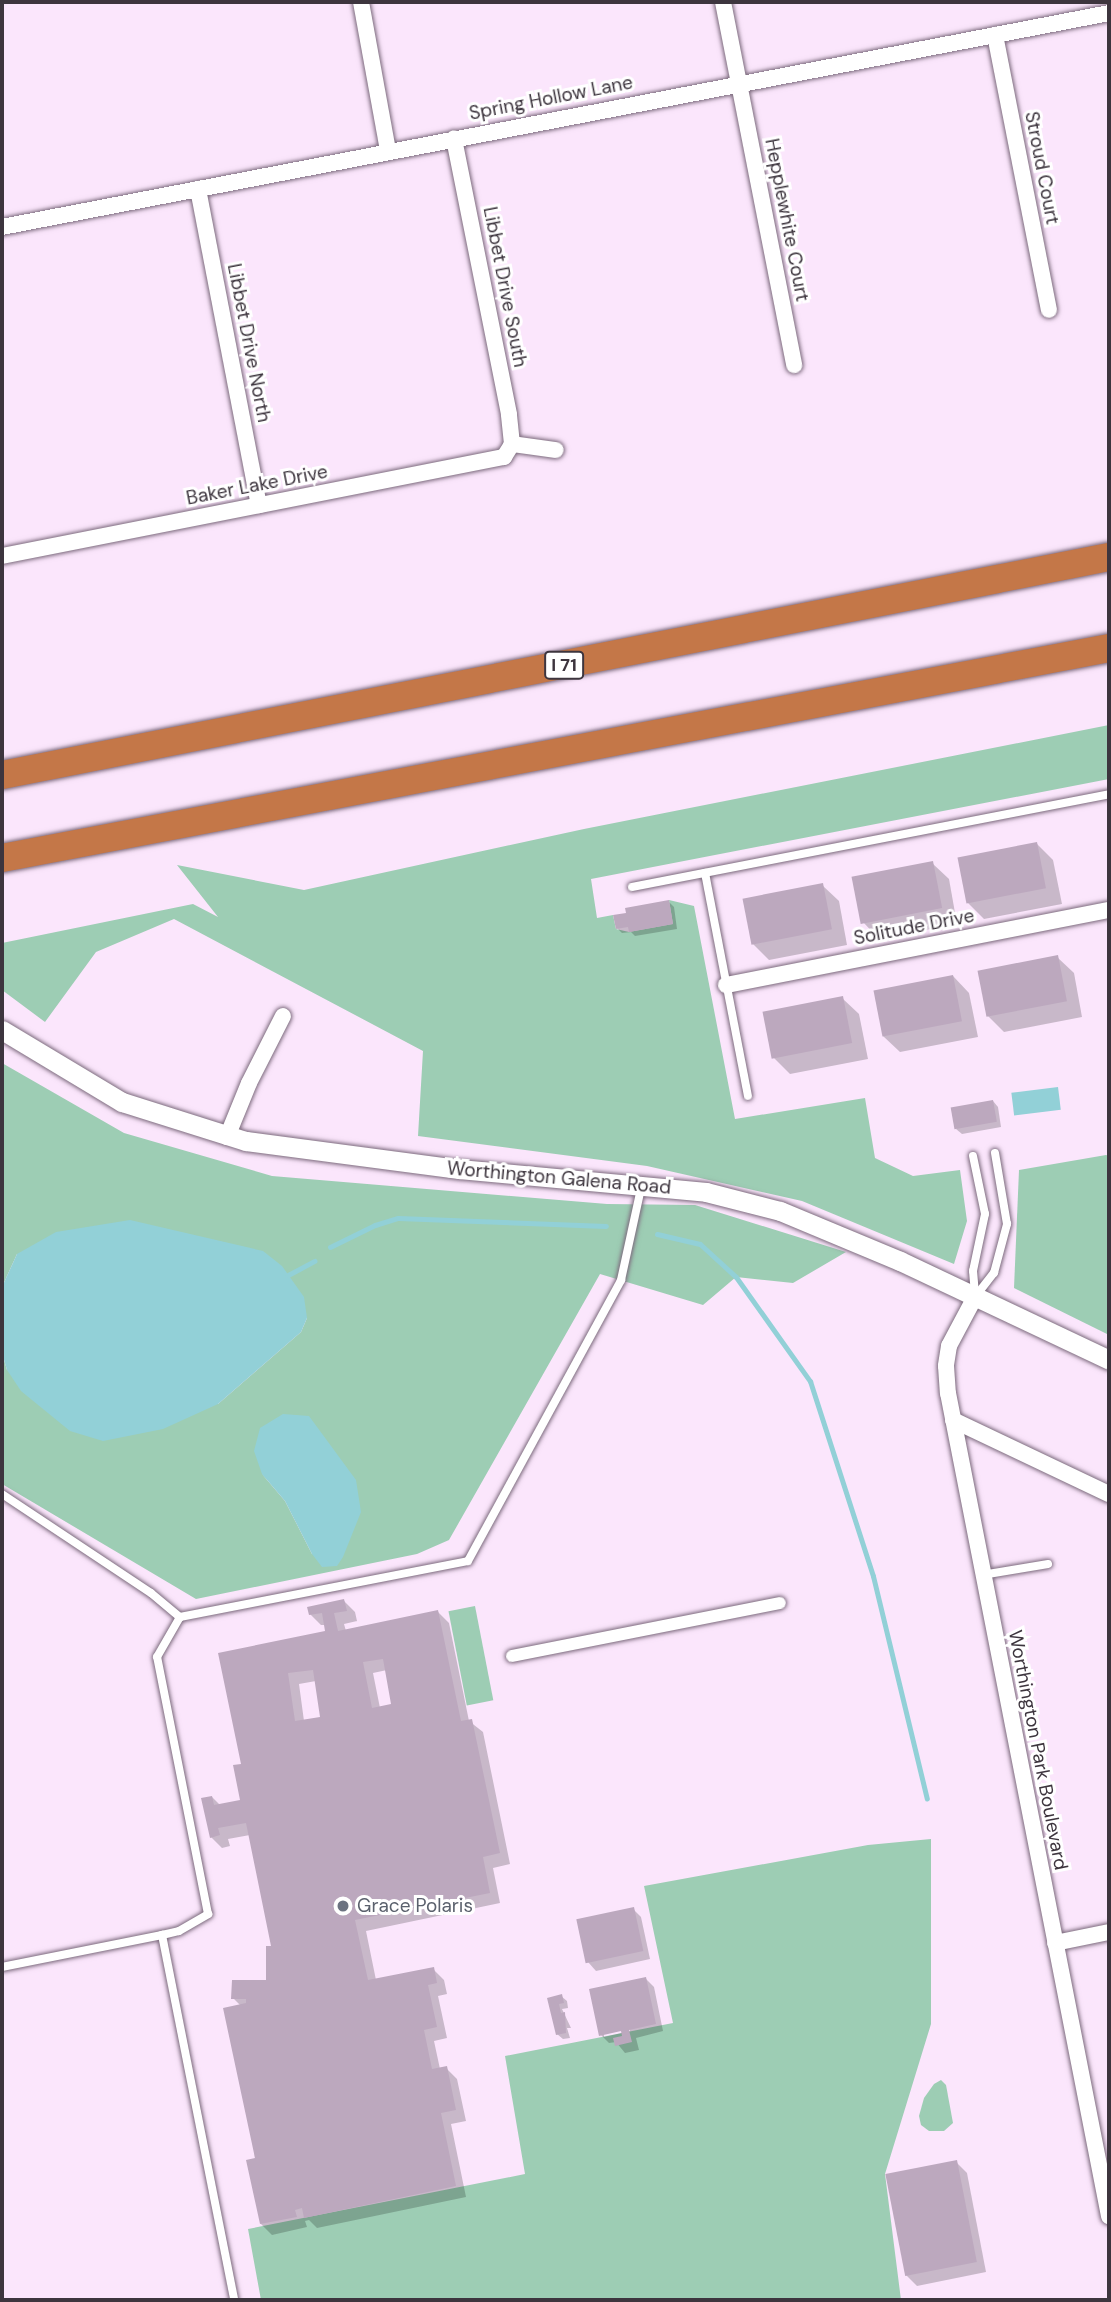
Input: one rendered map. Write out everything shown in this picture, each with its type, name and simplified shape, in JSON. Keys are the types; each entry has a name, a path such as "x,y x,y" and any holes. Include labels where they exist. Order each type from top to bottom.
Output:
{"highway":[{"name":"I 71","path":"7,774 1109,557"},
{"path":"2,858 1109,648"}],"street":[{"path":"361,2 388,151"},
{"name":"Hepplewhite Court","path":"723,2 794,365"},
{"name":"Spring Hollow Lane","path":"2,227 1109,13"},
{"name":"Stroud Court","path":"995,35 1049,310"},
{"name":"Libbet Drive South","path":"454,138 509,414 512,444"},
{"name":"Libbet Drive North","path":"198,189 259,505"},
{"path":"512,444 556,450"},
{"name":"Baker Lake Drive","path":"2,556 496,460 509,451 512,444"},
{"name":"Solitude Drive","path":"726,985 1109,911"},
{"path":"227,1137 248,1083 283,1016"},
{"name":"Worthington Galena Road","path":"2,1030 122,1102 227,1137 459,1170 706,1192 780,1211 849,1237 1109,1360"},
{"name":"Worthington Park Boulevard","path":"975,1297 949,1346 946,1366 953,1420 1109,2216"},
{"path":"953,1420 1109,1494"},
{"path":"512,1656 780,1603"},
{"path":"1055,1942 1109,1932"}],"lane":[{"path":"632,887 1109,794"},
{"path":"705,873 748,1096"},
{"path":"975,1297 994,1273 1007,1224 995,1153"},
{"path":"973,1156 985,1214 974,1271 975,1297"},
{"path":"2,1967 162,1935 186,1927 208,1914 157,1657 180,1617 468,1561 621,1280 642,1185"},
{"path":"2,1494 151,1593 180,1617"},
{"path":"982,1575 1048,1564"},
{"path":"162,1935 234,2300"}],"shaded area":[{"path":"1109,725 1109,779 591,879 597,918 613,915 616,929 629,932 673,924 669,900 694,906 735,1119 865,1098 875,1158 913,1176 960,1170 967,1221 954,1264 802,1201 647,1166 418,1136 423,1051 174,919 96,952 45,1022 2,990 2,943 193,904 218,917 177,865 304,890 584,829"},
{"path":"2,1063 124,1133 272,1176 607,1204 695,1205 846,1252 793,1283 736,1277 703,1305 600,1274 449,1540 417,1554 196,1599 2,1484 2,1353 7,1370 218,1404 301,1332 307,1318 17,1254 2,1287","holes":["262,1474 343,1557 312,1554 285,1501"]},
{"path":"1058,1087 1061,1110 1014,1116 1011,1093"},
{"path":"1109,1156 1109,1335 1014,1288 1019,1170"},
{"path":"130,1220 263,1251 282,1266 304,1297 307,1318 301,1332 218,1404 163,1429 103,1441 70,1431 21,1391 7,1370 2,1353 2,1287 17,1254 56,1232"},
{"path":"283,1414 309,1416 356,1480 361,1512 337,1566 322,1567 312,1554 285,1501 262,1474 254,1451 260,1428"},
{"path":"475,1606 493,1700 467,1705 448,1611"},
{"path":"931,1839 931,2024 885,2174 901,2300 261,2300 248,2229 525,2174 505,2056 673,2023 644,1886 868,1845"},
{"path":"941,2080 946,2085 953,2123 944,2131 929,2131 921,2125 919,2116 924,2098 934,2084"}],"building":[{"path":"1037,842 1046,888 966,904 957,857"},
{"path":"933,861 942,908 861,924 852,877"},
{"path":"823,883 832,929 751,945 743,899"},
{"path":"669,900 673,924 629,932 628,927 616,929 613,915 626,913 625,908"},
{"path":"1058,955 1067,1001 986,1017 978,971"},
{"path":"953,975 962,1021 882,1037 873,990"},
{"path":"843,996 852,1043 772,1059 763,1012"},
{"path":"993,1100 997,1122 954,1129 951,1107"},
{"name":"Grace Polaris","path":"344,1599 347,1611 334,1613 338,1631 438,1610 461,1721 472,1719 500,1853 483,1857 490,1893 355,1920 368,1980 434,1967 437,1983 428,1985 437,2027 424,2030 432,2069 447,2066 456,2110 441,2113 456,2186 304,2218 302,2208 295,2210 297,2217 260,2224 246,2160 255,2158 223,2008 246,2003 246,1999 231,1999 232,1980 266,1980 266,1946 271,1946 246,1823 218,1828 220,1835 210,1838 201,1798 212,1796 214,1805 240,1800 233,1765 241,1764 218,1653 325,1631 322,1613 309,1615 307,1607","holes":["383,1659 391,1704 372,1708 363,1662","313,1670 320,1717 295,1721 288,1673"]},
{"path":"634,1907 643,1951 586,1963 576,1919"},
{"path":"646,1977 656,2024 629,2030 632,2042 615,2046 613,2038 622,2036 621,2031 599,2036 589,1989"},
{"path":"562,1994 564,2003 559,2004 561,2013 565,2012 566,2033 556,2035 547,1998"},
{"path":"957,2160 977,2262 905,2276 885,2174"}],"waterway":[{"path":"330,1247 375,1225 398,1218 606,1226"},
{"path":"657,1234 700,1244 736,1277 810,1381 873,1576 927,1799"},
{"path":"288,1275 314,1261"}],"place":[{"name":"Grace Polaris","path":"343,1906"}]}
